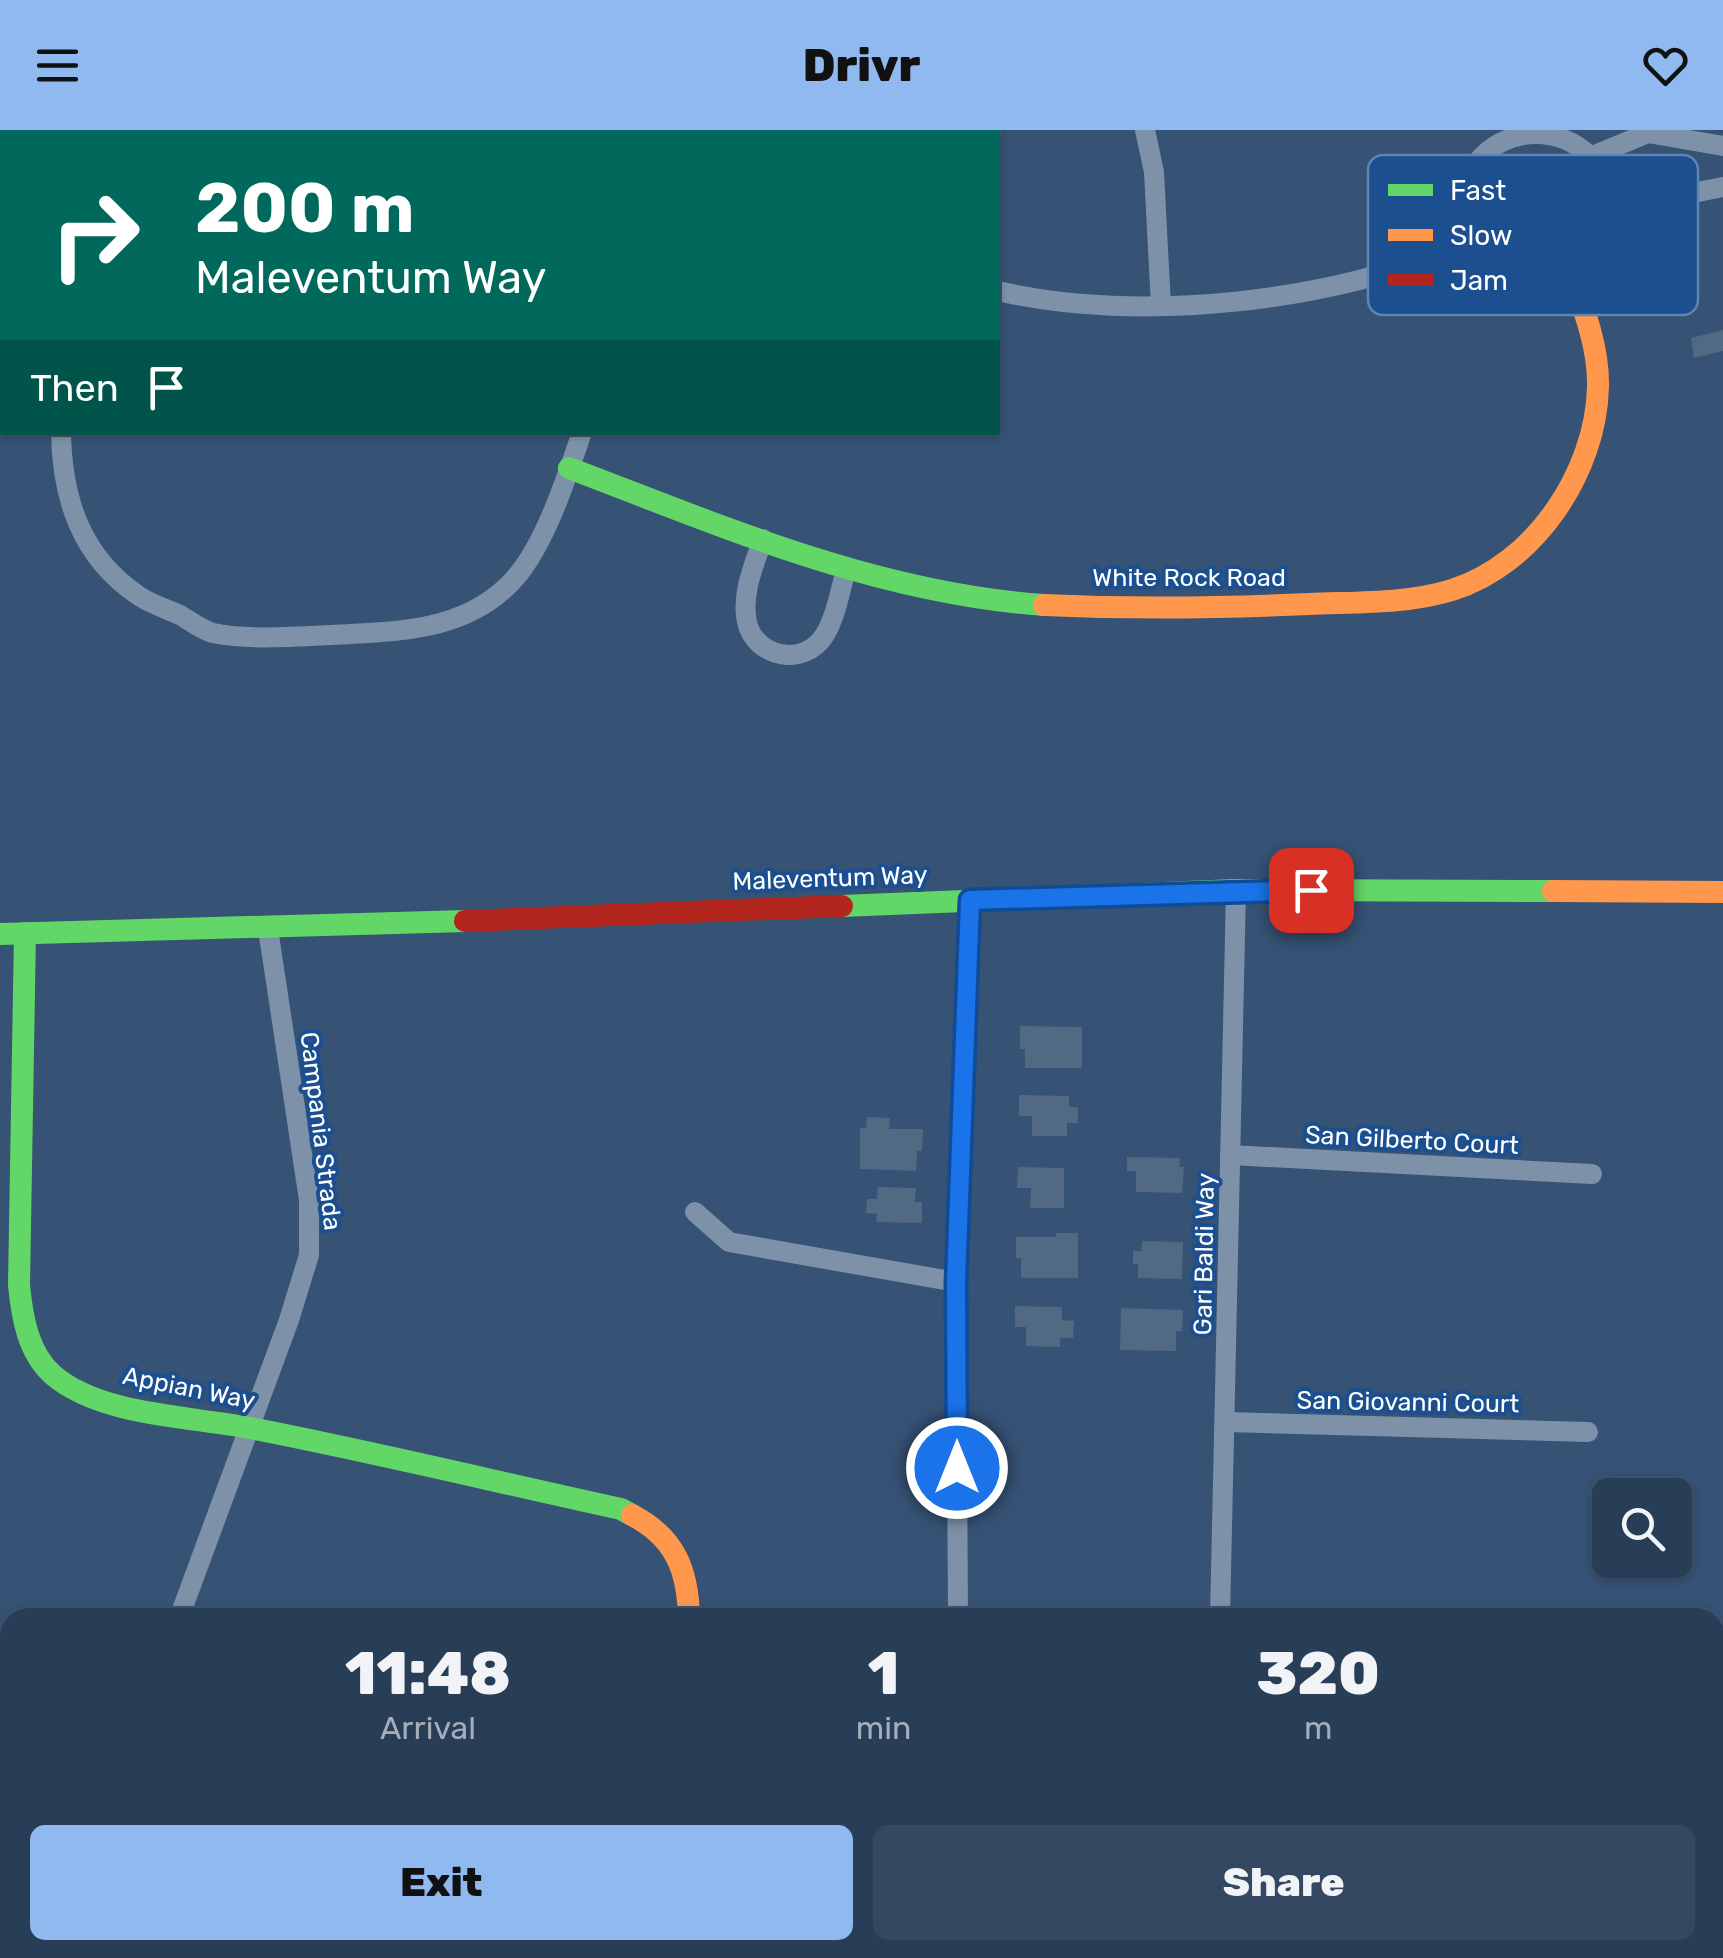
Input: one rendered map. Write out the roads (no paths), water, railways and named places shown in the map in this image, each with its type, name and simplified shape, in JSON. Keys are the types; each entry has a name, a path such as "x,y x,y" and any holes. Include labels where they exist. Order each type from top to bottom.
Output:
{"street":[{"path":"1145,130 1154,172 1160,306"},
{"path":"1595,155 1648,133 1723,146"},
{"path":"1499,136 1556,136 1588,155"},
{"path":"1698,192 1723,187"},
{"path":"1000,291 1075,304 1160,306 1320,292 1368,278"},
{"name":"White Rock Road","path":"570,468 846,570 962,596 1123,607 1398,601 1470,584 1506,563 1537,536 1573,481 1586,449 1598,390 1594,348 1584,315"},
{"path":"61,435 62,470 70,512 100,558 140,597 212,633 324,636 406,632 450,623 488,600 516,576 550,517 581,435"},
{"path":"762,539 746,601 747,622 758,644 779,654 796,656 811,650 824,635 846,570"},
{"name":"Maleventum Way","path":"0,934 268,928 1236,890 1723,892"},
{"name":"Gari Baldi Way","path":"1220,1608 1236,890"},
{"path":"958,1608 956,1282 970,900"},
{"name":"Campania Strada","path":"183,1608 305,1272 311,1237 268,928"},
{"name":"Appian Way","path":"25,934 19,1285 31,1344 54,1376 94,1396 127,1406 249,1428 621,1509 658,1528 681,1556 688,1608"},
{"name":"San Gilberto Court","path":"1230,1156 1592,1174"},
{"path":"695,1212 729,1242 956,1282"},
{"name":"San Giovanni Court","path":"1226,1422 1588,1432"}]}
